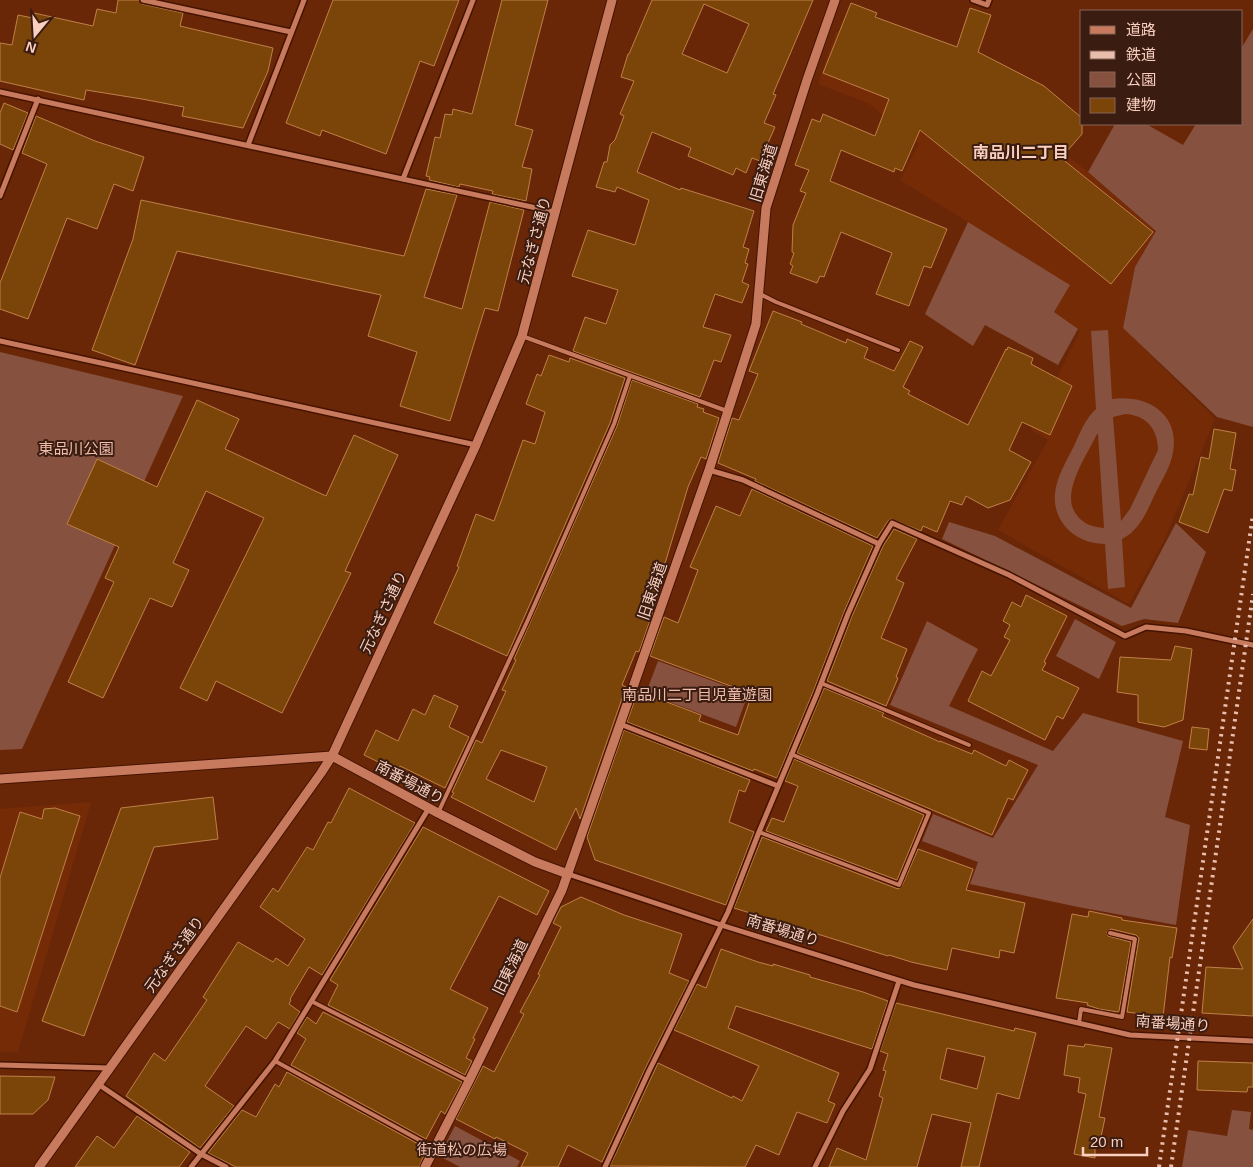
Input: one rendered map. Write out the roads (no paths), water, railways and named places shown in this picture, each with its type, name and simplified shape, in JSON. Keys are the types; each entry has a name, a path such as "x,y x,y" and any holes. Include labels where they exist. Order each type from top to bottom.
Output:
{"street":[{"path":"143,0 292,32"},
{"path":"248,145 304,0"},
{"path":"403,179 472,0"},
{"name":"元なぎさ通り","path":"39,1167 332,756 476,445 522,336 612,0"},
{"name":"旧東海道","path":"425,1167 470,1081 560,896 568,874 729,412 756,324 766,208 835,0"},
{"path":"973,0 987,5 989,0"},
{"path":"0,92 556,212"},
{"path":"0,196 38,99"},
{"path":"0,341 476,445"},
{"path":"709,470 743,480 879,544"},
{"path":"605,1167 649,1071 721,925 848,614 879,544 892,523 1009,576 1125,636 1146,627 1186,632 1253,645"},
{"path":"620,724 778,786"},
{"path":"0,779 332,756"},
{"name":"南番場通り","path":"332,756 433,811 535,862 721,925 899,981 1130,1035 1253,1041"},
{"path":"191,1167 275,1061 433,811"},
{"path":"815,1167 842,1111 870,1068 899,981"},
{"path":"0,1065 110,1068"},
{"path":"98,1084 201,1154 226,1167"}],"lane":[{"path":"760,294 898,350"},
{"path":"522,336 729,412"},
{"path":"433,811 527,622 614,424 630,376"},
{"path":"821,683 969,745"},
{"path":"759,832 899,885 929,814 791,754"},
{"path":"1079,1023 1081,1009 1122,1017 1135,939 1110,933"},
{"path":"313,1002 470,1081"},
{"path":"275,1061 434,1148"}],"railway":[{"path":"1159,1167 1253,514"},
{"path":"1171,1167 1253,594"}],"district":[{"name":"南品川二丁目","path":"1021,152"}],"park label":[{"name":"東品川公園","path":"76,448"},
{"name":"南品川二丁目児童遊園","path":"697,694"},
{"name":"街道松の広場","path":"462,1149"}]}
